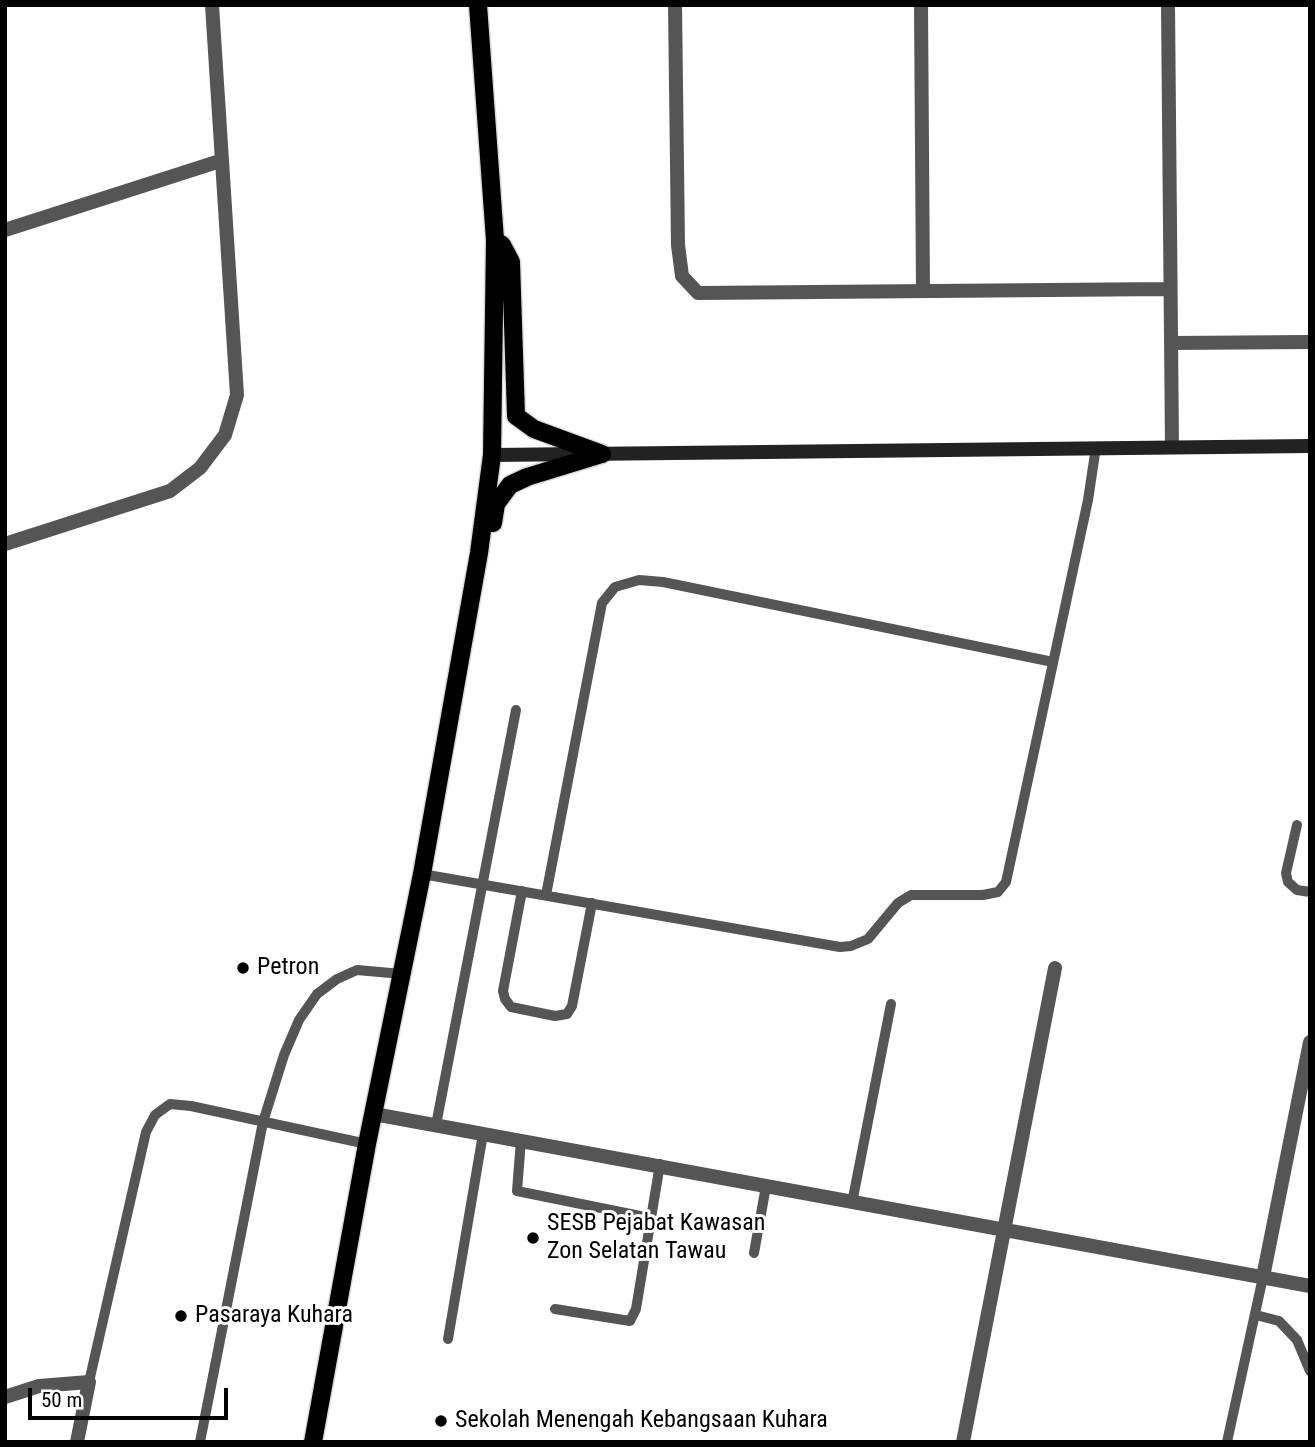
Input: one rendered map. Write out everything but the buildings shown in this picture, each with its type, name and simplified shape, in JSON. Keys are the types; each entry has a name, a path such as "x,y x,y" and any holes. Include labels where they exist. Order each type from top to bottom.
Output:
{"main road":[{"path":"313,1442 367,1144 422,874 479,553 492,455 495,240 478,5"},
{"path":"495,240 506,251 511,262 516,416 534,429 602,454"},
{"path":"479,553 490,539 496,503 510,485 527,477 602,454"}],"street":[{"path":"5,544 170,491 200,468 225,435 236,395 212,5"},
{"path":"675,5 678,245 682,275 698,293 1170,289"},
{"path":"921,5 923,291"},
{"path":"1168,5 1172,447"},
{"path":"5,230 220,161"},
{"path":"1171,343 1310,342"},
{"path":"492,455 1310,446"},
{"path":"963,1442 1055,968"},
{"path":"1263,1277 1310,1042"},
{"path":"374,1114 660,1164 1004,1232 1310,1286"},
{"path":"5,1396 39,1385 89,1382 81,1441"}],"lane":[{"path":"422,874 840,947 868,939 898,903 911,895 983,895 998,891 1006,882 1096,447"},
{"path":"546,895 601,603 615,587 639,580 663,582 1053,662"},
{"path":"436,1125 516,710"},
{"path":"1297,825 1286,873 1288,882 1297,890 1310,892"},
{"path":"522,891 505,999 512,1007 555,1016 567,1014 572,1006 592,903"},
{"path":"200,1442 263,1122 284,1055 299,1020 317,995 337,979 357,970 402,974"},
{"path":"852,1203 891,1004"},
{"path":"89,1382 146,1132 155,1115 170,1104 367,1144"},
{"path":"447,1339 483,1134"},
{"path":"521,1140 517,1191 650,1218"},
{"path":"555,1309 630,1321 636,1308 660,1164"},
{"path":"754,1254 766,1186"},
{"path":"1227,1442 1263,1277"},
{"path":"1256,1315 1279,1321 1297,1340 1310,1371"},
{"path":"1297,1340 1310,1343"}],"place":[{"name":"Petron","path":"243,968"},
{"name":"SESB Pejabat Kawasan Zon Selatan Tawau","path":"533,1238"},
{"name":"Pasaraya Kuhara","path":"181,1316"},
{"name":"Sekolah Menengah Kebangsaan Kuhara","path":"441,1421"}]}
